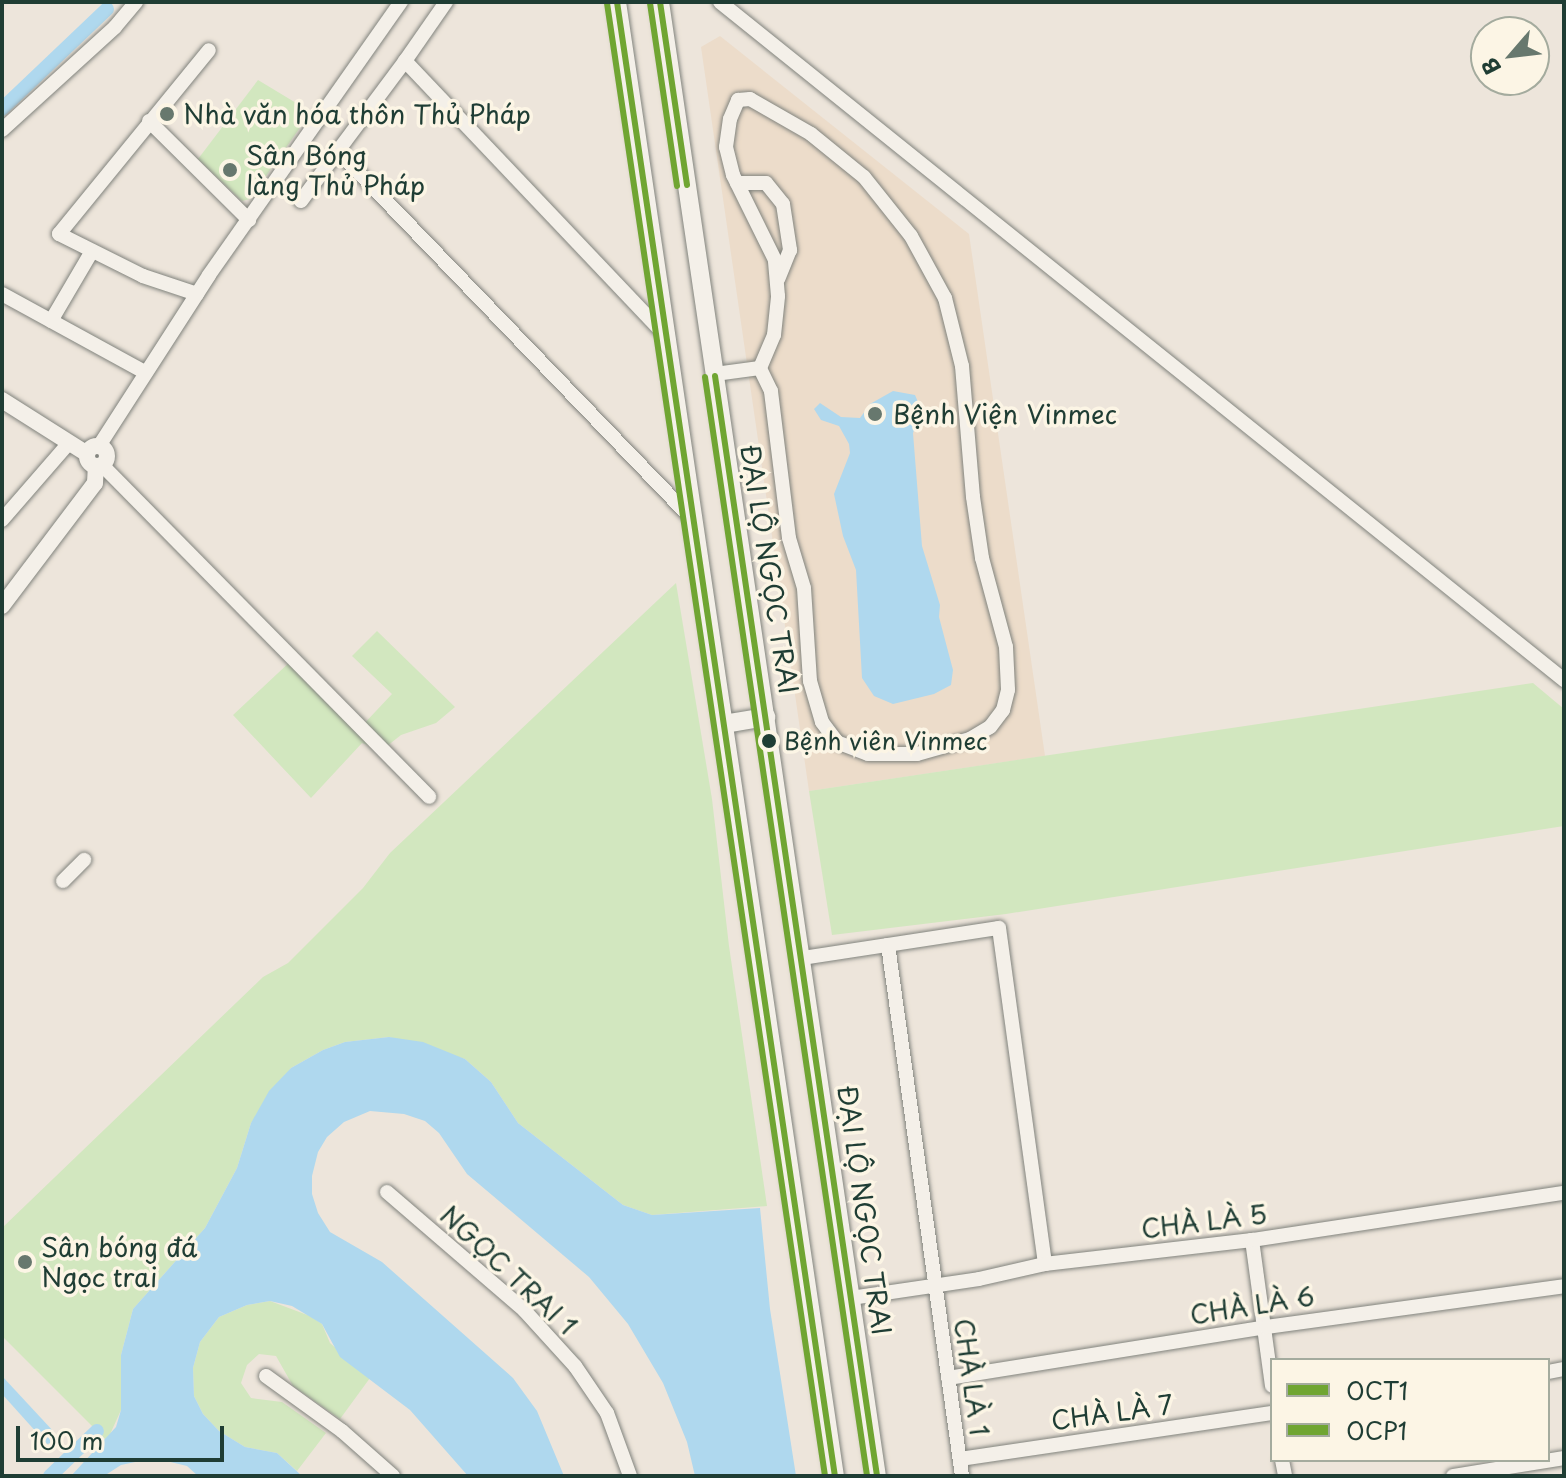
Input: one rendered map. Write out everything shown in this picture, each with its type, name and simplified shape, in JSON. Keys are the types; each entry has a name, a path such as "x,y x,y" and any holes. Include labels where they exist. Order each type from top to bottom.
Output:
{"main road":[{"path":"617,2 835,1476"},
{"name":"ĐẠI LỘ NGỌC TRAI","path":"660,2 877,1476"},
{"path":"724,724 766,717"}],"street":[{"path":"2,130 115,27 136,2"},
{"path":"2,606 95,483 96,458 146,373 197,294 401,2"},
{"path":"301,201 446,2"},
{"path":"720,2 1564,680"},
{"path":"197,294 143,276 59,234 209,50"},
{"path":"405,61 469,120 668,338"},
{"path":"750,99 811,134 864,177 911,236 945,298 962,366 980,543 1006,647 1008,690 1003,710 990,727 970,739 917,754 868,754 837,742 822,722 810,681 804,588 789,538 771,391 760,368 774,335 778,279 775,260 737,183 726,147 730,119 738,100 750,99"},
{"path":"149,121 249,220"},
{"path":"338,151 694,521"},
{"path":"737,183 766,183 783,204 790,250 778,279"},
{"path":"51,321 92,251"},
{"path":"2,294 146,373"},
{"path":"715,374 760,368"},
{"path":"5,407 96,458 429,797"},
{"path":"2,520 68,444"},
{"path":"63,881 84,860"},
{"path":"802,958 999,928 1045,1264"},
{"name":"CHÀ LÀ 1","path":"888,945 962,1476"},
{"name":"NGỌC TRAI 1","path":"387,1192 524,1310 575,1366 607,1413 630,1476"},
{"name":"CHÀ LÀ 5","path":"851,1298 1045,1264 1252,1240 1564,1193"},
{"path":"1252,1240 1270,1366"},
{"name":"CHÀ LÀ 6","path":"948,1378 1266,1327 1564,1286"},
{"path":"266,1376 351,1438 393,1476"},
{"name":"CHÀ LÀ 7","path":"960,1459 1270,1413"},
{"path":"1453,1476 1539,1462"}],"shaded area":[{"name":"Bệnh Viện Vinmec","path":"720,36 969,234 1045,756 809,791 701,47"}],"green space":[{"path":"258,80 311,112 250,199 242,201 198,159"},
{"path":"676,583 712,799 729,946 767,1206 652,1215 623,1205 518,1123 491,1082 465,1059 389,1037 345,1042 291,1068 251,1123 237,1168 205,1228 133,1309 121,1355 121,1410 107,1441 2,1336 2,1228 263,977 288,963 363,888 390,853"},
{"path":"377,631 455,707 436,723 401,735 382,750 362,743 311,798 233,715 293,659 360,728 392,694 352,656"},
{"path":"1533,683 1564,709 1564,826 1006,914 832,935 809,791"},
{"path":"270,1301 310,1316 322,1324 330,1343 370,1378 340,1419 293,1386 276,1356 259,1354 247,1365 241,1383 251,1398 282,1402 326,1433 297,1471 277,1453 245,1447 219,1431 203,1414 194,1396 193,1368 200,1342 219,1317 247,1305"}],"water":[{"path":"893,391 915,395 918,402 920,416 913,433 922,546 940,605 939,617 953,670 951,685 934,694 893,704 874,696 862,678 856,570 843,536 834,494 850,453 849,444 839,426 821,420 814,409 820,403 841,417 860,418 870,404"},
{"path":"389,1037 423,1042 465,1059 491,1082 518,1123 623,1205 652,1215 760,1208 770,1309 796,1476 695,1476 687,1442 663,1383 628,1324 589,1277 467,1174 439,1133 425,1121 404,1114 370,1111 344,1122 327,1137 318,1152 312,1176 312,1194 318,1213 330,1232 382,1262 513,1378 537,1411 564,1476 468,1476 410,1410 340,1357 322,1324 292,1306 270,1301 247,1305 219,1317 200,1342 193,1368 194,1396 203,1414 219,1431 245,1447 277,1453 302,1476 198,1476 187,1466 154,1458 121,1465 104,1476 71,1476 116,1427 121,1410 121,1355 133,1309 205,1228 237,1168 251,1123 269,1091 291,1068 323,1050 345,1042"},
{"path":"2,1376 54,1432 55,1442 47,1444 2,1394"}],"waterway":[{"path":"2,109 107,9"},
{"path":"50,1476 97,1431"}],"transit line":[{"name":"OCT1","path":"617,2 835,1476"},
{"name":"OCT1","path":"660,2 687,185"},
{"name":"OCP1","path":"607,3 825,1476"},
{"name":"OCP1","path":"650,3 677,186"},
{"name":"OCT1","path":"715,376 877,1476"},
{"name":"OCP1","path":"705,377 867,1476"}],"place":[{"name":"Nhà văn hóa thôn Thủ Pháp","path":"167,114"},
{"name":"Sân Bóng làng Thủ Pháp","path":"230,170"},
{"name":"Bệnh Viện Vinmec","path":"875,414"},
{"name":"Bệnh viên Vinmec","path":"769,741"},
{"name":"Sân bóng đá Ngọc trai","path":"25,1262"}]}
